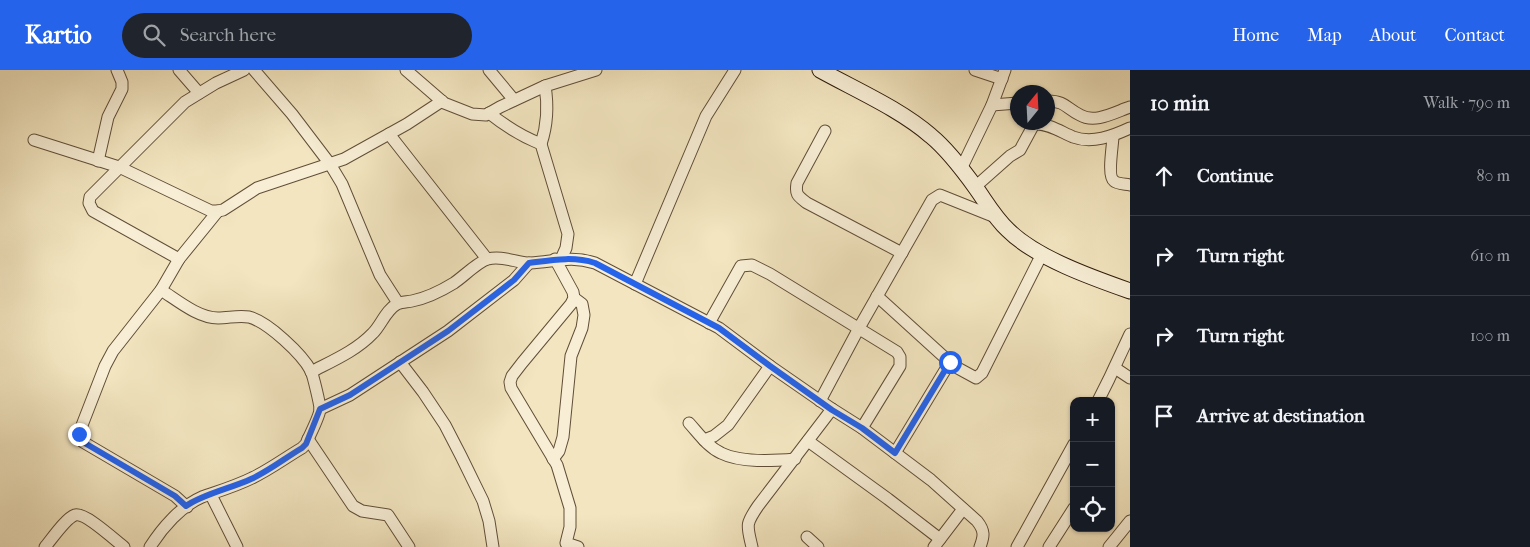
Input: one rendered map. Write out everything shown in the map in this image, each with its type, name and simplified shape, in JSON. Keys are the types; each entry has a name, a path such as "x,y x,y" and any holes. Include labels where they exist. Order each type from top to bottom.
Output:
{"main road":[{"path":"820,70 910,119 932,137 948,152 995,217 1020,241 1068,266 1130,291"}],"street":[{"path":"98,161 108,117 122,89 122,82 117,70"},
{"path":"179,70 199,93"},
{"path":"179,259 93,211 90,208 90,197 185,102 216,83 244,70"},
{"path":"254,70 292,114 330,164 342,184 380,275 398,304"},
{"path":"406,70 442,101 472,114 486,115 545,86 596,70"},
{"path":"489,70 514,100"},
{"path":"635,284 706,116 735,70"},
{"path":"961,169 992,105 1003,74 975,70"},
{"path":"545,86 547,97 544,136 541,144 568,234 566,248 558,259"},
{"path":"186,506 175,496 83,442 80,438 79,434 105,366 113,351 161,290 179,259 218,212 257,188 344,159 442,101"},
{"path":"1055,102 1066,104 1081,116 1096,119 1130,107"},
{"path":"992,105 1010,104"},
{"path":"489,113 499,121 541,144"},
{"path":"975,187 1020,150 1036,124 1052,127 1086,140 1113,136 1130,128"},
{"path":"825,131 797,183 796,190 798,196 807,203 902,253"},
{"path":"389,134 487,259"},
{"path":"1113,136 1111,177 1114,181 1130,185"},
{"path":"34,140 119,167 211,211 218,212"},
{"path":"820,401 932,200 940,195 944,196 995,217"},
{"path":"877,296 950,362 973,378 976,378 979,377 1042,254"},
{"path":"311,372 360,344 373,333 390,310 398,304 435,293 487,259 529,263 558,259 580,259 595,263 719,328 832,410 862,428 931,480 982,528 983,539 980,547"},
{"path":"558,259 574,298 522,363 510,382 513,393 557,466 570,508 570,526 565,545 578,547"},
{"path":"320,409 350,395 448,331 514,280 529,263"},
{"path":"709,323 741,266 752,265 770,274 897,352 900,357 900,366 862,428"},
{"path":"150,547 186,506 254,478 302,448 306,444 320,409 311,372 289,343 250,317 218,318 203,314 185,306 161,290"},
{"path":"553,459 559,451 563,437 571,356 582,328 584,316 582,304 574,298"},
{"path":"1100,397 1130,334"},
{"path":"400,362 445,425 461,456 483,501 489,521 493,547"},
{"path":"895,453 950,362"},
{"path":"704,440 714,436 728,425 770,366"},
{"path":"1115,368 1130,378"},
{"path":"752,547 748,525 749,520 832,410"},
{"path":"689,423 704,440 722,454 735,458 769,461 795,459"},
{"path":"308,439 352,506 362,511 388,515 409,547"},
{"path":"808,441 888,499 937,543 964,510"},
{"path":"1016,547 1070,451"},
{"path":"211,495 237,547"},
{"path":"1050,547 1070,514"},
{"path":"45,547 68,520 78,515 87,518 124,547"},
{"path":"1109,547 1130,521"},
{"path":"807,537 818,547"}],"route":[{"path":"79,434 83,442 175,496 186,506 254,478 302,448 306,444 320,409 350,395 448,331 514,280 529,263 561,259 580,259 595,263 719,328 895,453 950,362"}]}
